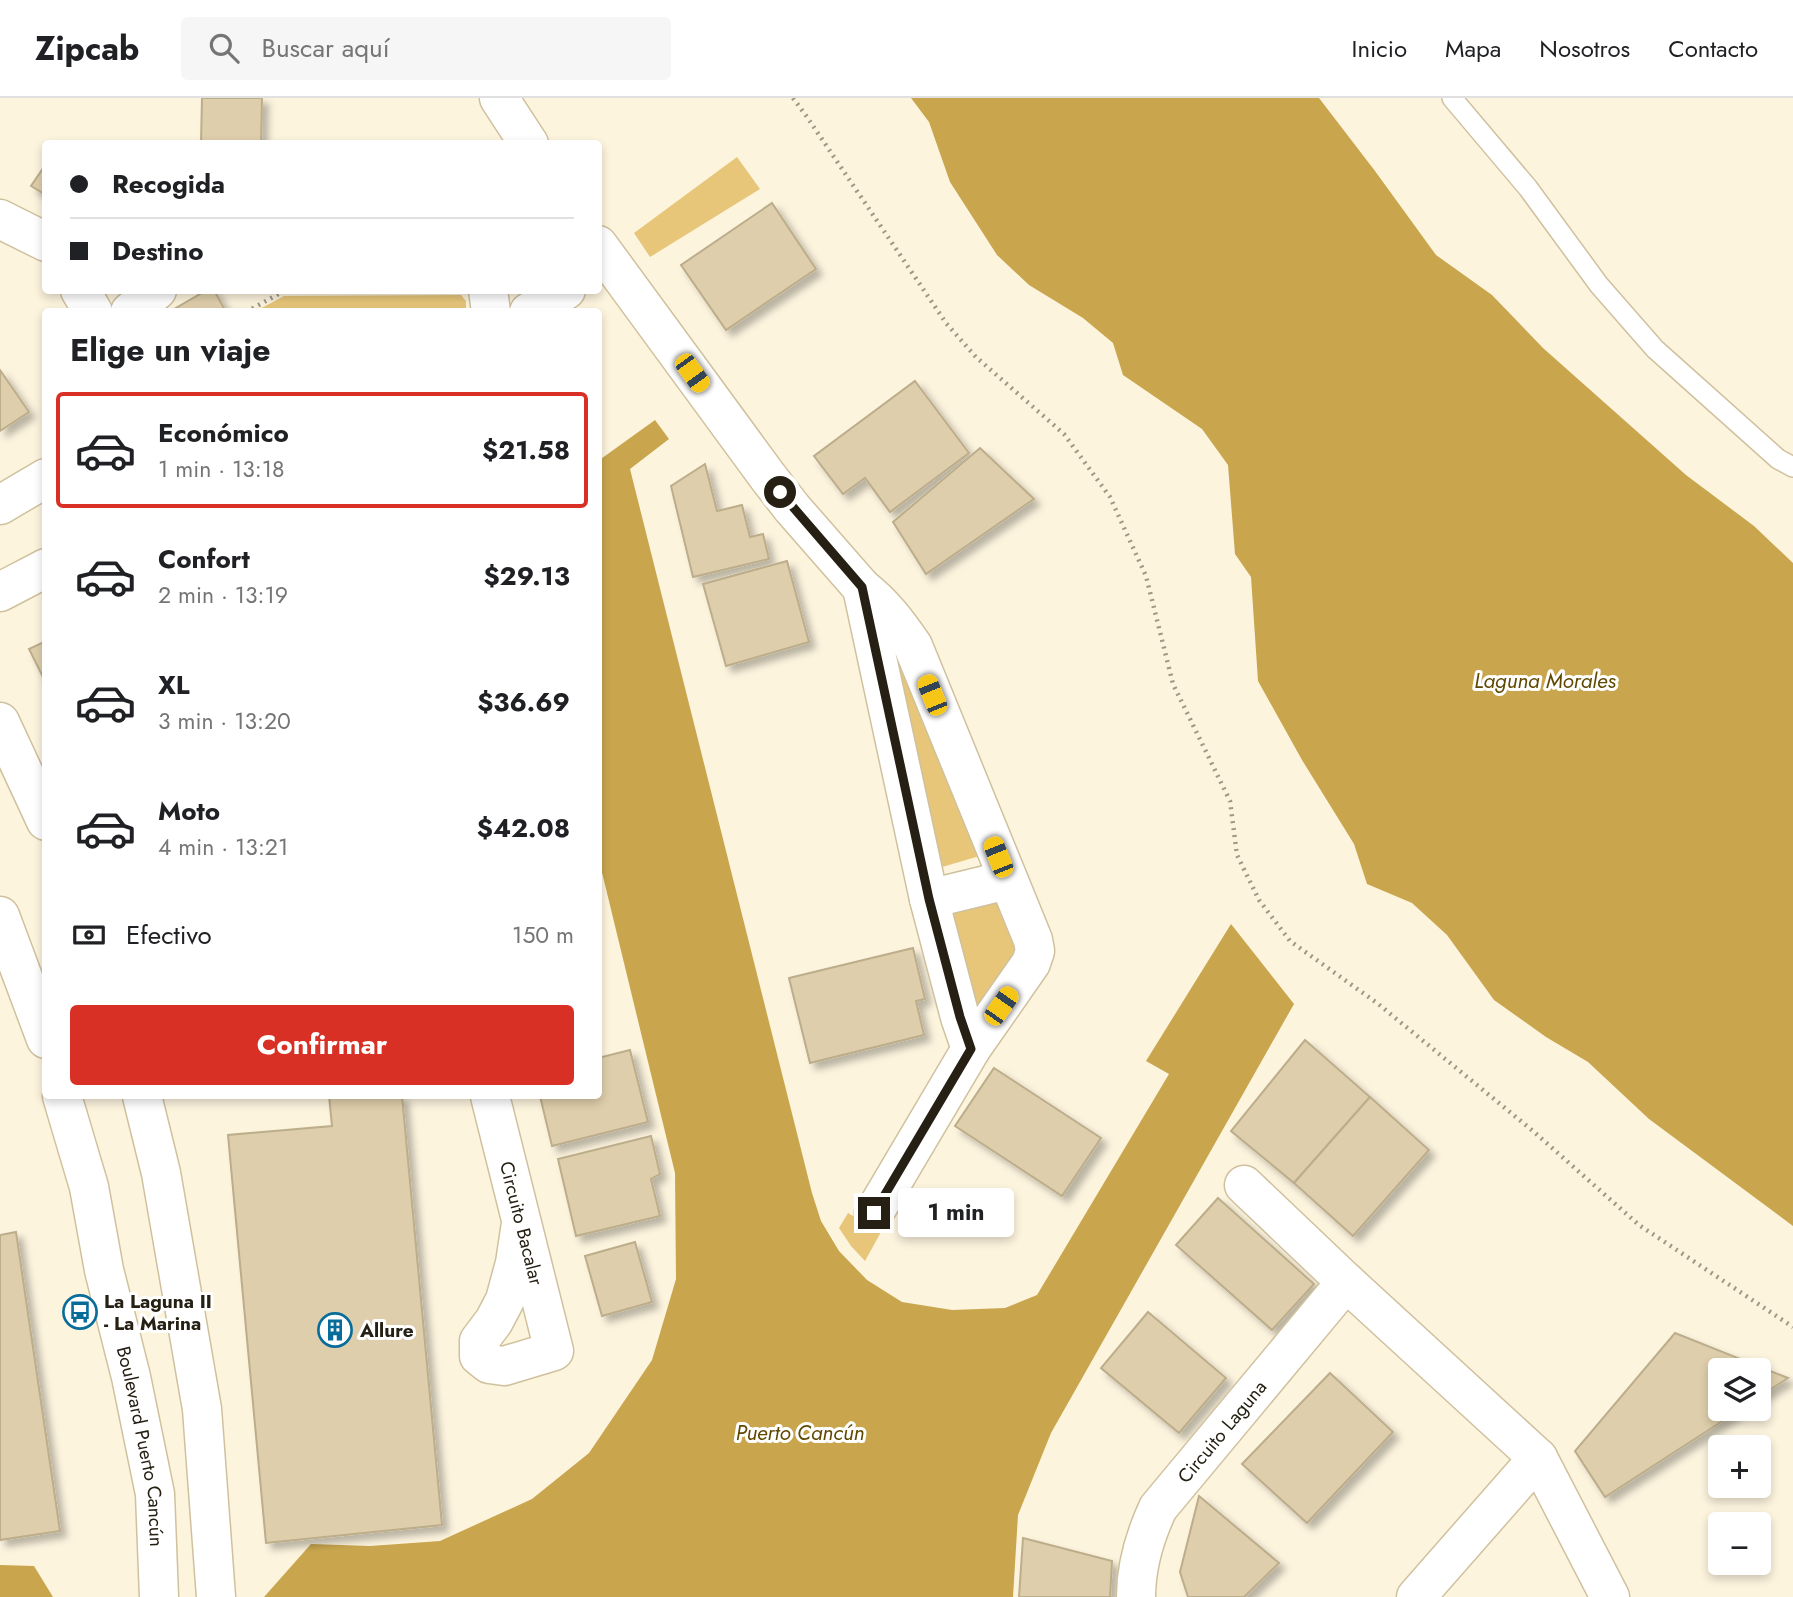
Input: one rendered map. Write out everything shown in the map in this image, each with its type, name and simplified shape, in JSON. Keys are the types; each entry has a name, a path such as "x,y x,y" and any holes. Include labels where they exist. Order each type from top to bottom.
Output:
{"street":[{"path":"499,98 527,140"},
{"path":"0,219 42,240"},
{"path":"602,262 792,508 895,620 913,646 1033,940 1035,951 1031,963 971,1049 874,1213"},
{"path":"135,308 152,294"},
{"path":"536,308 559,294"},
{"path":"0,505 42,480"},
{"path":"0,592 42,570"},
{"path":"862,587 929,899 971,1049"},
{"path":"0,722 42,812"},
{"path":"929,899 1007,880"},
{"path":"0,916 42,1028"},
{"name":"Boulevard Puerto Cancún","path":"63,1099 89,1187 104,1270 131,1377 155,1494 160,1595"},
{"path":"143,1099 162,1173 202,1409 216,1594"},
{"name":"Circuito Bacalar","path":"490,1099 554,1352 504,1366 489,1364 479,1356 479,1341 505,1300 515,1263 521,1223"},
{"path":"1244,1185 1538,1458 1609,1597"},
{"name":"Circuito Laguna","path":"1136,1597 1144,1541 1158,1508 1346,1282"},
{"path":"1416,1597 1538,1458"}],"lane":[{"path":"1452,98 1528,188 1599,285 1655,349 1778,459 1793,467"}],"path":[{"path":"793,98 946,323 976,357 1064,434 1110,497 1146,576 1173,684 1230,801 1237,855 1259,900 1290,942 1387,1011 1533,1131 1639,1225 1793,1328"},
{"path":"253,308 279,294"}],"shaded area":[{"path":"737,157 760,189 650,257 634,233"},
{"path":"461,295 466,301 466,308 262,308 284,296"},
{"path":"892,645 983,855 932,870"},
{"path":"999,900 1023,951 987,1003 972,1004 948,910"},
{"path":"848,1213 881,1232 865,1261 839,1228"}],"water":[{"name":"Laguna Morales","path":"911,98 1319,98 1436,255 1492,295 1543,348 1686,475 1754,526 1793,563 1793,1226 1649,1119 1588,1062 1546,1037 1494,1000 1447,935 1412,903 1367,884 1354,844 1302,760 1258,681 1251,577 1235,554 1228,465 1202,429 1123,375 1113,343 1083,318 1029,285 997,255 950,182 929,122"},
{"name":"Puerto Cancún","path":"655,420 669,439 630,469 812,1193 821,1221 839,1251 867,1280 902,1302 952,1310 1005,1308 1037,1295 1169,1074 1146,1061 1231,924 1294,1004 1051,1433 1018,1515 1013,1597 264,1597 311,1544 370,1546 440,1541 532,1499 589,1453 652,1360 676,1279 675,1173 602,872 602,458"},
{"path":"0,1565 34,1566 53,1597 0,1597"}],"building":[{"path":"202,98 262,98 261,140 201,140"},
{"path":"42,170 42,193 31,186"},
{"path":"772,203 816,269 726,330 681,265"},
{"path":"200,294 216,294 224,308 176,308"},
{"path":"0,370 29,412 0,431"},
{"path":"915,381 969,453 890,512 865,478 843,494 814,456"},
{"path":"980,448 1034,499 926,574 893,522"},
{"path":"705,464 717,511 742,505 750,537 763,534 769,559 693,577 671,486"},
{"path":"787,561 809,642 726,666 703,584"},
{"path":"42,643 42,675 29,649"},
{"path":"913,948 925,999 916,1001 924,1035 810,1063 789,978"},
{"path":"1305,1040 1370,1097 1294,1183 1231,1131"},
{"path":"630,1050 648,1122 552,1146 541,1099 602,1099 602,1057"},
{"path":"994,1068 1101,1138 1062,1196 955,1126"},
{"path":"1370,1097 1429,1150 1353,1236 1294,1183"},
{"name":"Allure","path":"329,1099 402,1099 442,1525 266,1543 228,1135 332,1126"},
{"path":"651,1136 660,1174 651,1179 660,1216 576,1236 558,1159"},
{"path":"1218,1198 1314,1284 1272,1330 1176,1245"},
{"path":"16,1232 60,1531 0,1540 0,1235"},
{"path":"635,1242 652,1302 602,1316 585,1256"},
{"path":"1148,1312 1226,1378 1179,1433 1101,1368"},
{"path":"1675,1333 1738,1358 1708,1358 1708,1421 1722,1421 1605,1497 1575,1451"},
{"path":"1771,1371 1788,1378 1771,1389"},
{"path":"1330,1373 1393,1432 1307,1523 1242,1464"},
{"path":"1199,1496 1279,1563 1244,1597 1188,1597 1180,1572"},
{"path":"1023,1538 1112,1561 1110,1597 1019,1597"}],"place":[{"name":"La Laguna II - La Marina","path":"80,1312"},
{"name":"Allure","path":"335,1330"}],"route":[{"path":"780,492 862,587 929,899 971,1049 874,1213"}]}
